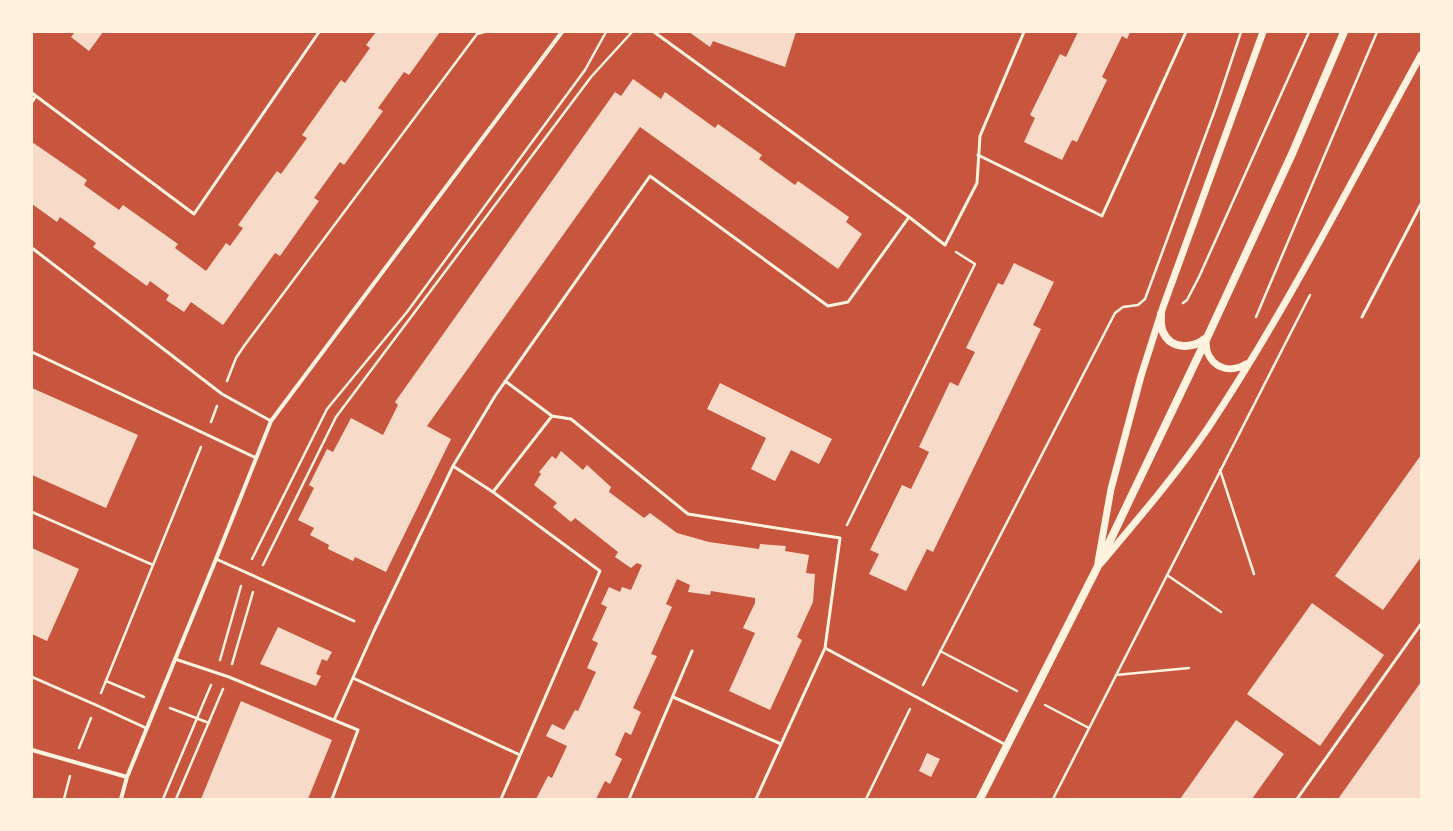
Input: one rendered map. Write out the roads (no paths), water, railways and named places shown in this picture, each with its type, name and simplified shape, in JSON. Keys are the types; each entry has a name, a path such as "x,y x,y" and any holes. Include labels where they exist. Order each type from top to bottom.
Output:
{"main road":[{"path":"980,799 1097,568 1207,338 1292,154 1344,32"},
{"path":"1161,314 1163,333 1168,340 1175,345 1184,347 1192,346 1207,338"}],"street":[{"path":"121,799 127,777 146,728 271,421 562,32"},
{"path":"1097,568 1111,489 1141,376 1165,301 1263,32"},
{"path":"1097,568 1162,490 1207,428 1272,326 1421,55"},
{"path":"1207,338 1206,347 1209,356 1214,363 1229,370 1238,369 1248,363"},
{"path":"32,750 127,777"}],"lane":[{"path":"32,92 194,214 319,32"},
{"path":"654,32 910,217 945,245 976,182 980,136 1024,32"},
{"path":"978,155 1102,216 1186,32"},
{"path":"32,102 36,96"},
{"path":"334,720 352,678 453,466 505,381 650,176 828,306 848,302 910,217"},
{"path":"1362,317 1421,204"},
{"path":"32,248 222,394 271,421"},
{"path":"32,352 256,458"},
{"path":"505,381 552,416 571,419 688,514 840,538 825,648 756,799"},
{"path":"492,492 552,416"},
{"path":"453,466 492,492 600,571 501,799"},
{"path":"216,559 246,571 354,621"},
{"path":"1297,799 1421,624"},
{"path":"825,648 1007,745"},
{"path":"629,799 692,651"},
{"path":"175,659 229,677 358,730 332,799"},
{"path":"32,677 146,728"},
{"path":"352,678 520,756"},
{"path":"673,697 781,744"}]}
